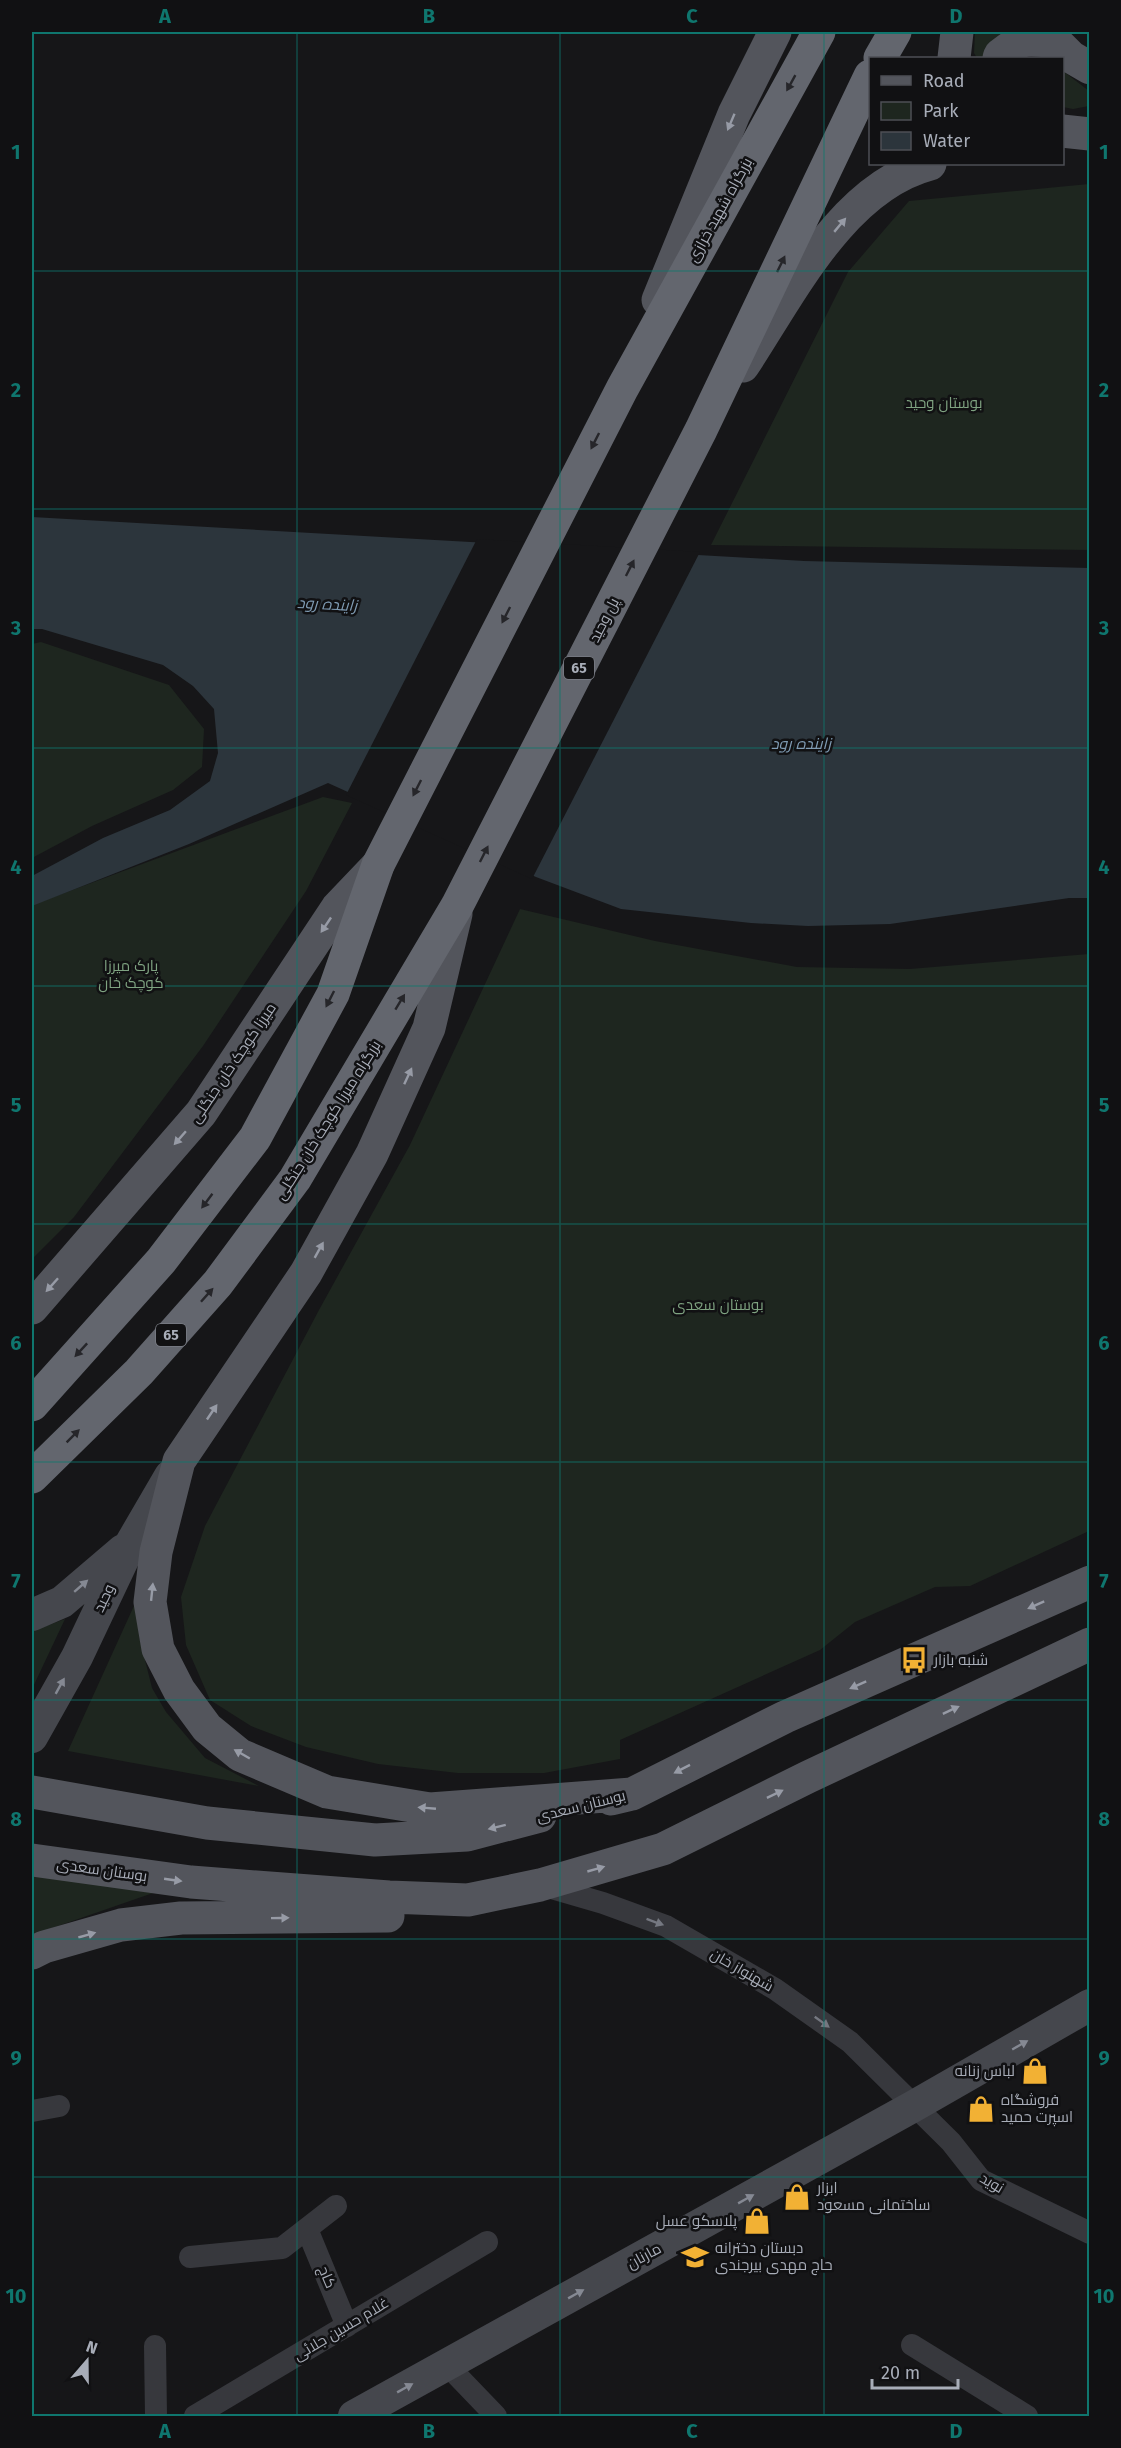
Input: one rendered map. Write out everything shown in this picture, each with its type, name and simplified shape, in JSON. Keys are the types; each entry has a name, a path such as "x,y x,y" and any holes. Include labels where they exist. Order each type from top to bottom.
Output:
{"highway":[{"name":"بزرگراه شهید خرازی","path":"622,389 819,32"},
{"path":"881,57 895,32"},
{"name":"65","path":"701,430 869,78"},
{"path":"32,1405 161,1261 255,1137 333,994 378,865 622,389"},
{"name":"پل وحید","path":"457,906 701,430"},
{"name":"بزرگراه میرزا کوچک خان جنگلی","path":"32,1478 139,1372 210,1292 294,1179 457,906"}],"main road":[{"path":"622,389 735,114 775,32"},
{"path":"954,57 957,32"},
{"path":"999,57 1011,46 1027,38 1050,37 1071,57 1089,68"},
{"path":"1064,130 1089,135"},
{"path":"1064,139 1089,135"},
{"path":"701,430 817,253 850,214 883,185 916,167 925,165"},
{"name":"میرزا کوچک خان جنگلی","path":"32,1308 201,1113 338,908 378,865"},
{"path":"457,906 429,1028 372,1154 306,1273 179,1461 156,1552 150,1602 158,1648 179,1690 207,1728 240,1755 327,1792 430,1809 632,1794"},
{"name":"وحید","path":"32,1737 77,1657 131,1543 179,1461"},
{"path":"32,1615 62,1602 131,1543"},
{"name":"بوستان سعدی","path":"32,1792 207,1823 375,1840 467,1835 632,1794 785,1717 1089,1582"},
{"name":"بوستان سعدی","path":"32,1860 191,1882 389,1898 468,1900 540,1885 663,1849 1089,1644"},
{"path":"32,1953 44,1947 121,1925 169,1919 386,1916 468,1900"},
{"name":"مارنان","path":"354,2416 914,2106 1089,2005"}],"street":[{"name":"شهنواز خان","path":"540,1885 603,1903 666,1926 762,1980 850,2042 914,2106"},
{"path":"32,2110 59,2106"},
{"name":"نوید","path":"914,2106 951,2142 981,2180 1089,2234"},
{"path":"190,2257 282,2248 336,2206"},
{"name":"کاج","path":"307,2229 347,2325"},
{"name":"غلام حسین جلائی","path":"195,2416 487,2242"},
{"path":"912,2345 995,2407 1028,2416"},
{"path":"155,2346 156,2416"},
{"path":"447,2365 496,2416"}],"green space":[{"path":"975,32 1010,32 992,57 976,57 974,53"},
{"path":"1064,72 1089,91 1089,106 1073,109 1064,107"},
{"name":"بوستان وحید","path":"1089,184 1089,550 711,545 848,272 909,201"},
{"path":"41,642 169,685 204,729 202,767 173,790 92,826 32,858 32,644"},
{"name":"پارک میرزا کوچک خان","path":"323,797 352,803 306,891 203,1046 74,1217 32,1259 32,905"},
{"name":"بوستان سعدی","path":"520,909 655,941 797,967 910,969 1089,954 1089,1531 970,1586 935,1587 855,1622 820,1650 620,1740 620,1759 544,1773 458,1773 378,1764 306,1747 251,1726 210,1700 186,1645 181,1597 205,1526 319,1310 410,1145"},
{"path":"138,1597 139,1636 152,1688 166,1712 205,1758 259,1786 68,1751"},
{"path":"65,1619 32,1689 32,1628"},
{"path":"32,1873 153,1893 32,1935"}],"water":[{"name":"زاینده رود","path":"32,517 804,561 1089,568 1089,898 1069,898 890,924 808,926 751,923 621,909 536,877 328,783 189,844 32,906 32,876 103,838 170,810 210,781 218,753 214,709 193,686 163,665 42,629 32,629"}],"pier":[{"path":"477,539 700,552 532,879 346,795"}],"place":[{"name":"شنبه بازار","path":"914,1660"},
{"name":"لباس زنانه","path":"1035,2071"},
{"name":"فروشگاه اسپرت حمید","path":"981,2109"},
{"name":"ابزار ساختمانی مسعود","path":"797,2197"},
{"name":"پلاسکو عسل","path":"757,2221"},
{"name":"دبستان دخترانه حاج مهدی بیرجندی","path":"695,2257"}]}
